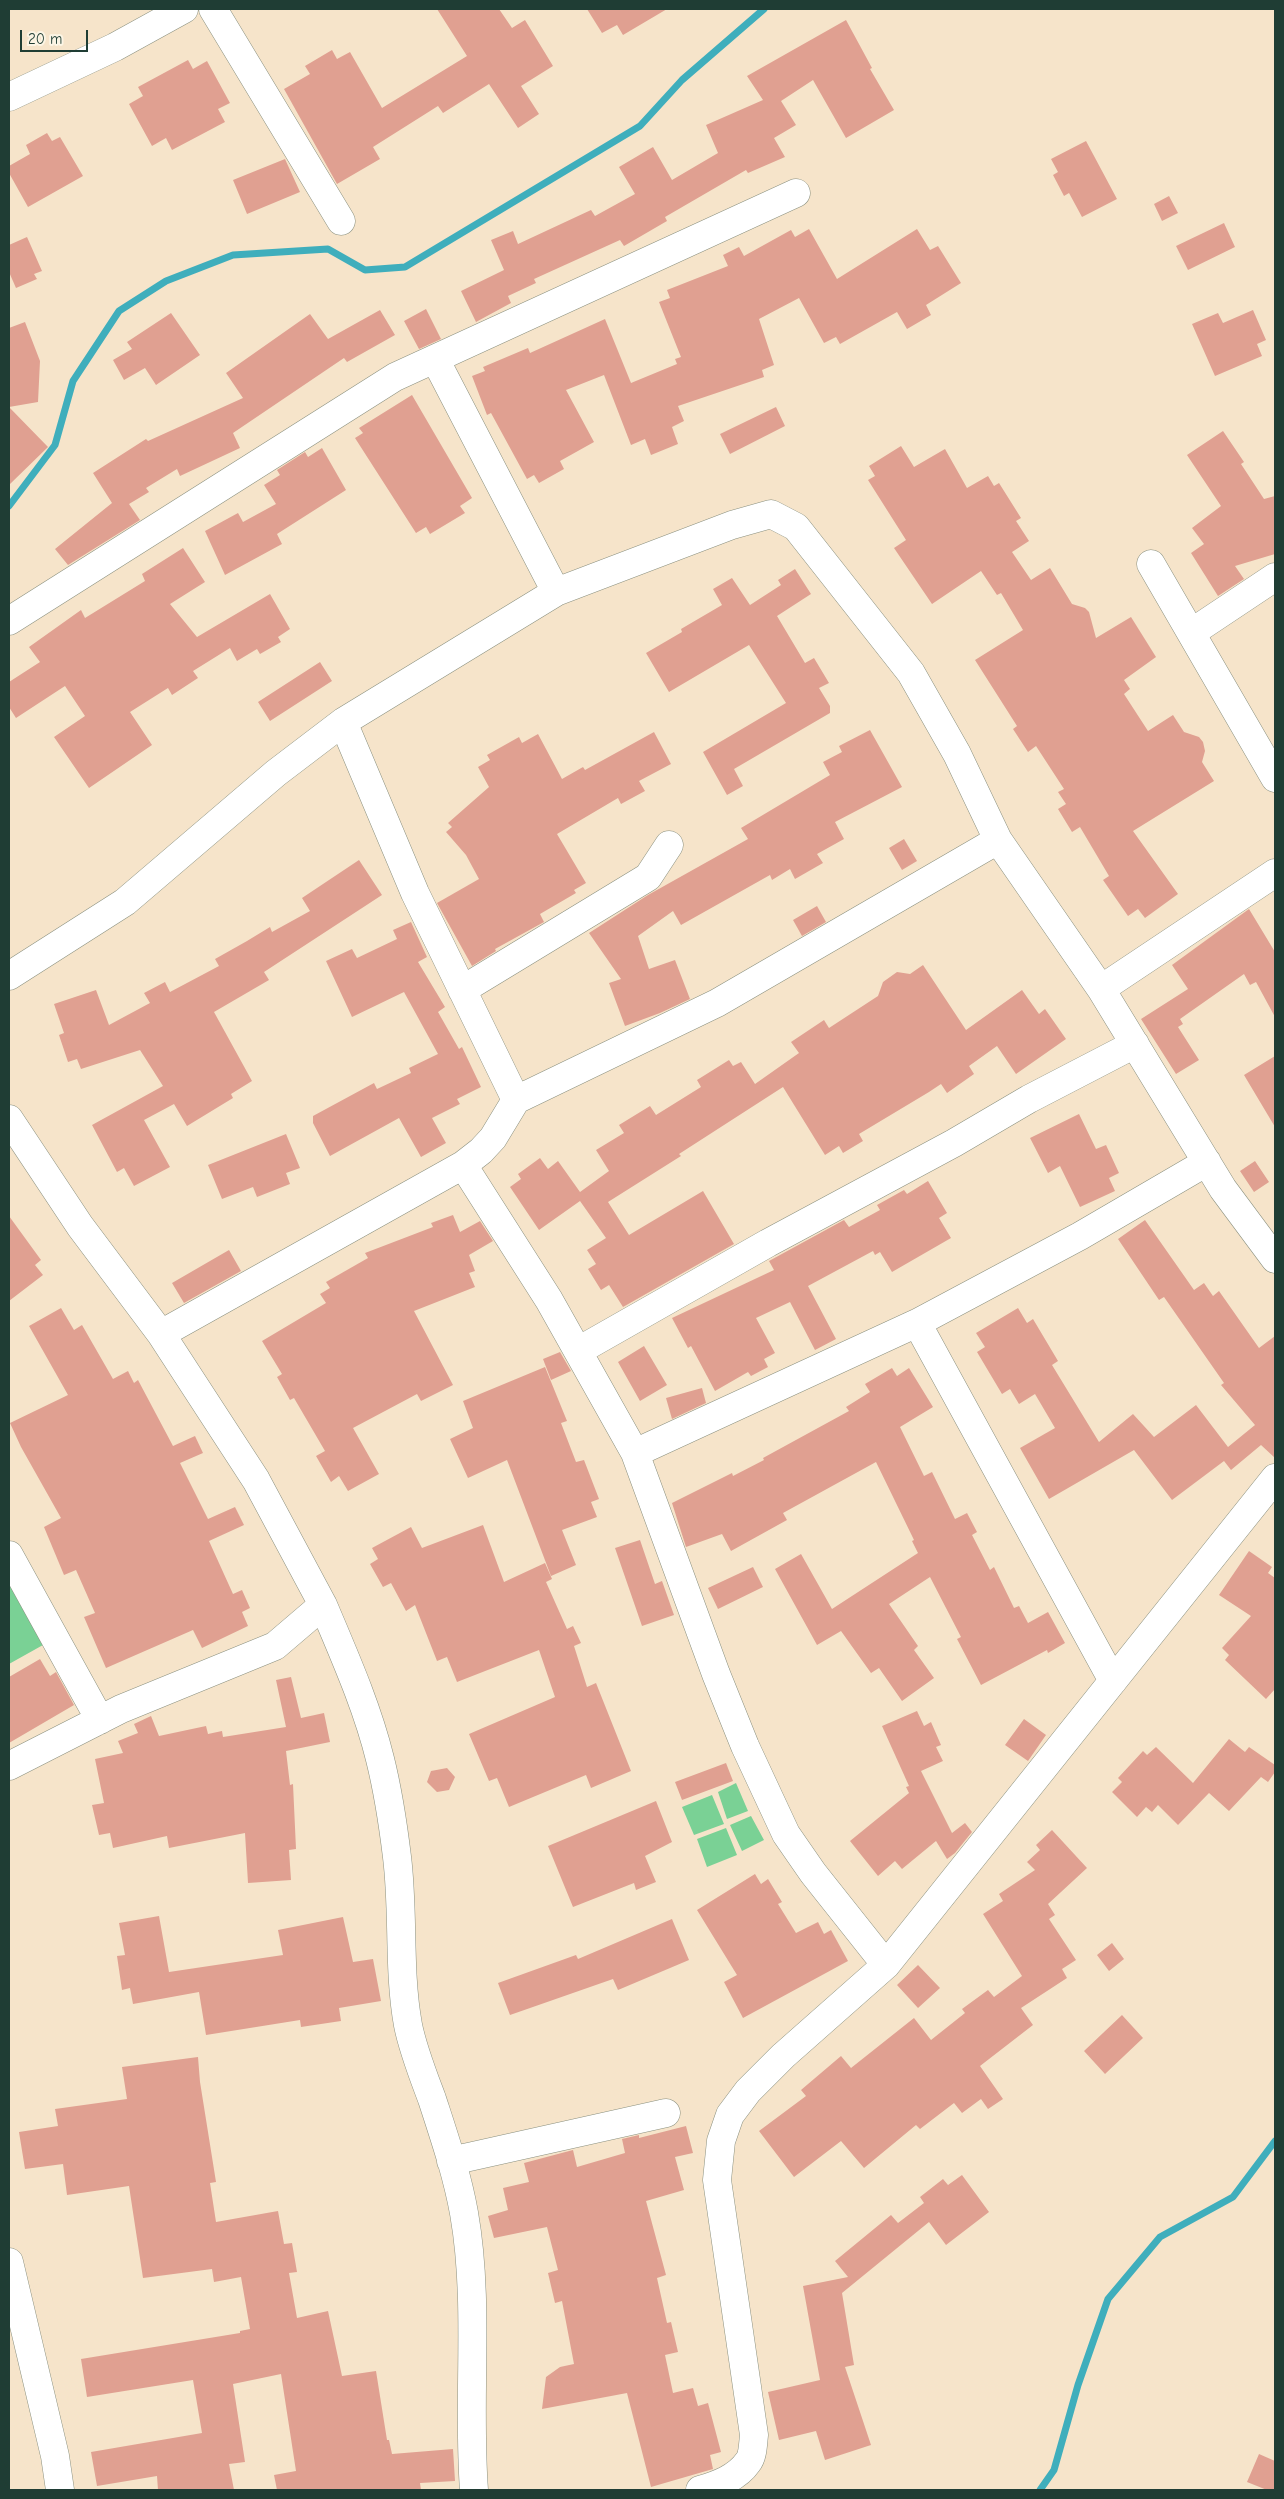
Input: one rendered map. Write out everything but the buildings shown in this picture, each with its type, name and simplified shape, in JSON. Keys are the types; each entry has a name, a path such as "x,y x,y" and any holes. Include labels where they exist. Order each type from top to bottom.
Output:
{"street":[{"path":"9,97 115,48 184,9"},
{"path":"212,9 341,220"},
{"path":"9,621 395,377 796,193"},
{"path":"435,359 556,592"},
{"path":"9,976 125,902 276,773 343,722 556,592 732,525 771,514 796,527 911,673 957,754 998,840 1101,989 1223,1189 1275,1259"},
{"path":"1151,564 1275,778"},
{"path":"1191,633 1275,577"},
{"path":"343,722 414,893 516,1100"},
{"path":"161,1334 463,1165 481,1151 493,1138 516,1100 717,1003 998,840"},
{"path":"462,990 648,877 669,845"},
{"path":"1101,989 1275,873"},
{"path":"578,1352 768,1243 1029,1099 1135,1044"},
{"path":"9,1119 80,1226 161,1334 256,1480 323,1605 351,1673 380,1758 398,1859 402,1912 402,1974 409,2027 451,2161 464,2213 470,2257 470,2406 474,2490"},
{"path":"635,1453 917,1323 1080,1236 1207,1162"},
{"path":"463,1165 550,1300 635,1453 716,1674 764,1789 786,1834 813,1873 886,1965"},
{"path":"917,1323 1113,1681"},
{"path":"700,2490 722,2483 749,2461 754,2435 717,2180 721,2141 730,2115 748,2091 783,2056 886,1965 1275,1478"},
{"path":"9,1555 100,1720"},
{"path":"9,1766 121,1709 275,1646 323,1605"},
{"path":"451,2161 666,2112"},
{"path":"9,2262 55,2456 60,2490"}],"green space":[{"path":"9,1580 43,1645 9,1664"},
{"path":"736,1783 748,1811 727,1819 718,1792"},
{"path":"712,1795 724,1824 694,1835 682,1807"},
{"path":"751,1816 764,1840 742,1851 730,1825"},
{"path":"726,1828 737,1855 707,1867 697,1839"}],"waterway":[{"path":"9,506 55,445 73,381 119,311 166,281 233,255 328,249 365,270 405,267 640,126 682,80 764,9"},
{"path":"1040,2490 1054,2470 1078,2385 1108,2299 1160,2237 1233,2197 1275,2141"}]}
